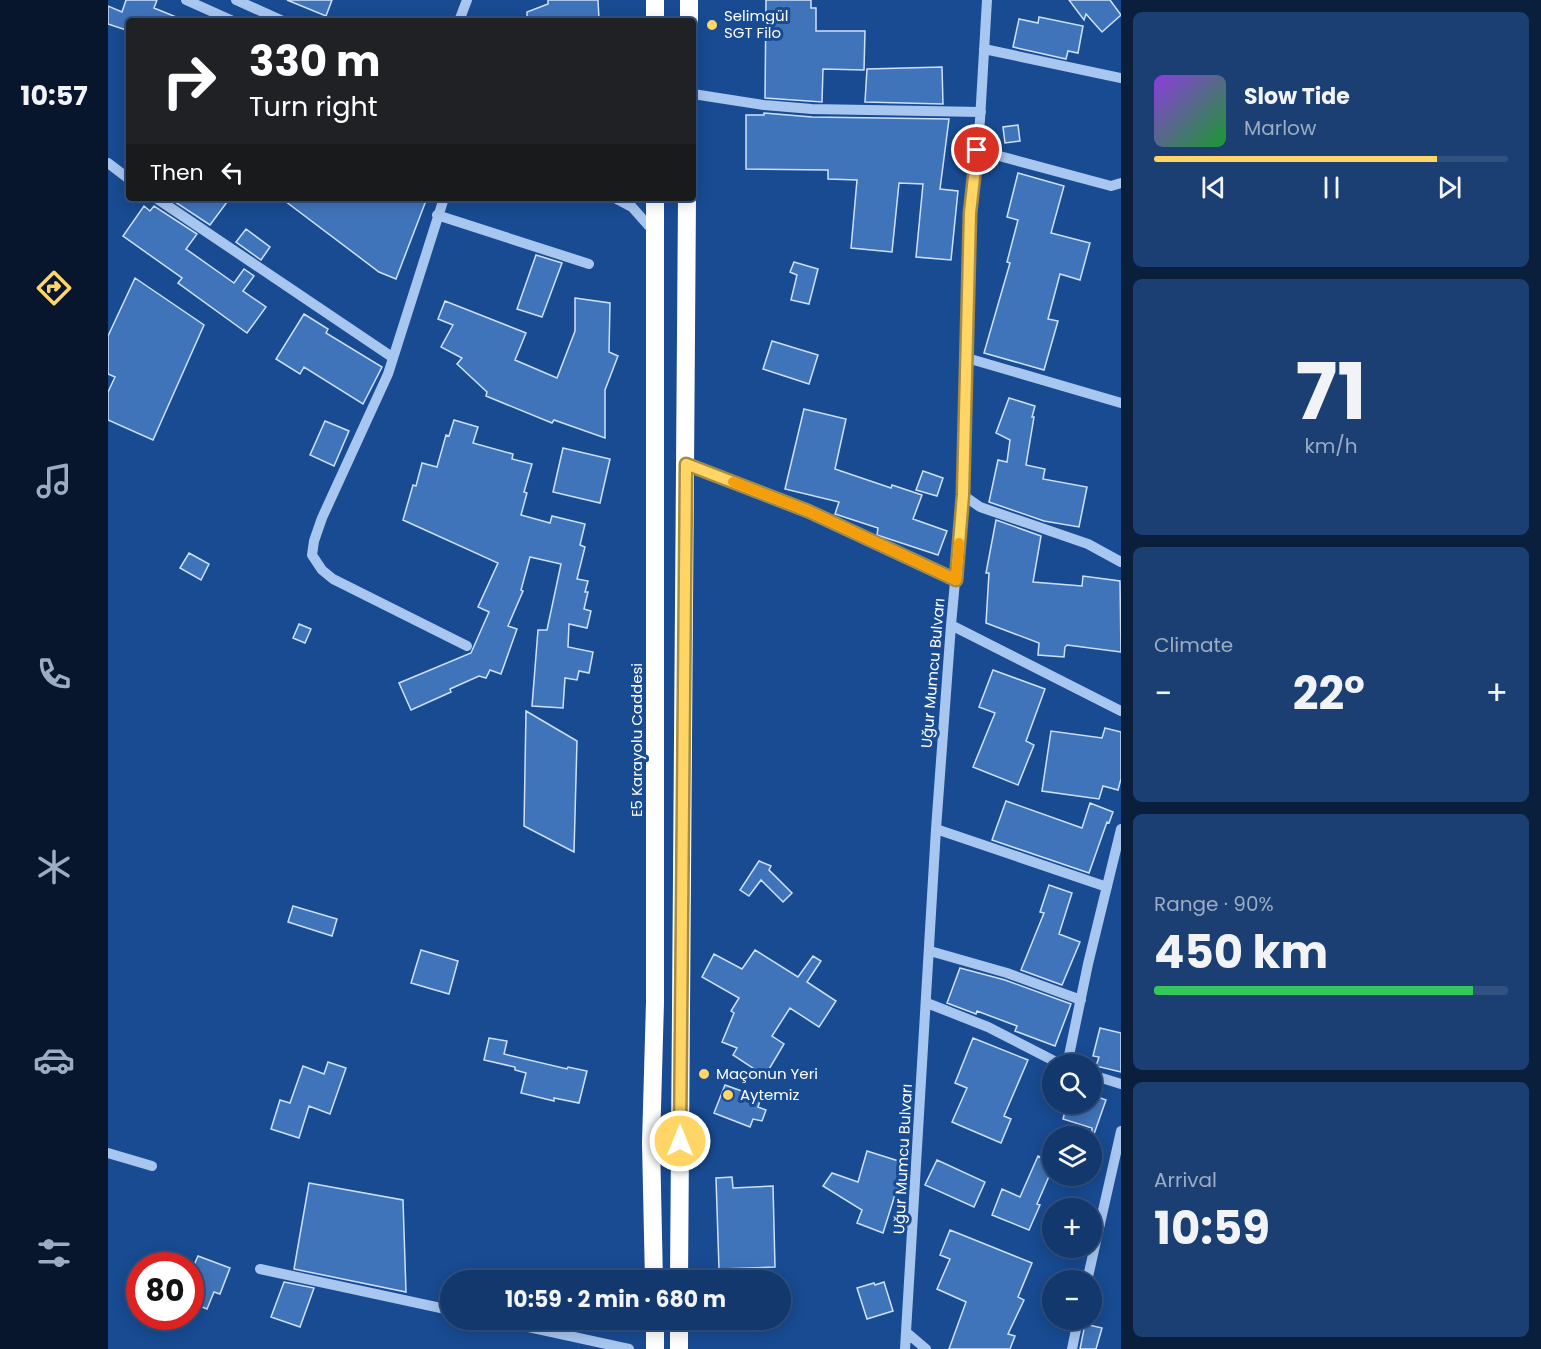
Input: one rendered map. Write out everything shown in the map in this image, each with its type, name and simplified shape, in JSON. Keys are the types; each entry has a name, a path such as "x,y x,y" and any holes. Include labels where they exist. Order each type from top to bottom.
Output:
{"highway":[{"path":"655,0 655,18"},
{"path":"689,0 689,18"},
{"name":"E5 Karayolu Caddesi","path":"654,1270 651,1143 655,1002 655,201"},
{"path":"679,1270 687,201"},
{"path":"655,1330 655,1349"},
{"path":"679,1330 679,1349"}],"street":[{"path":"186,0 226,18"},
{"path":"236,0 276,18"},
{"path":"460,18 467,0"},
{"name":"Uğur Mumcu Bulvarı","path":"905,1349 936,829 963,495 970,213 981,112 987,0"},
{"path":"984,50 1121,78"},
{"path":"696,94 764,105 812,109 981,112"},
{"path":"977,150 1111,186 1121,183"},
{"path":"108,164 126,177"},
{"path":"160,201 392,357"},
{"path":"443,201 388,374 322,518 312,555 322,570 333,579 466,646"},
{"path":"621,201 632,207 655,234"},
{"path":"437,215 589,264"},
{"path":"967,358 1121,403"},
{"path":"686,464 808,511 956,580"},
{"path":"963,495 980,507 1088,543 1121,562"},
{"path":"951,625 1121,711"},
{"path":"936,829 1107,887"},
{"path":"1067,1054 1121,829"},
{"path":"930,951 1007,974 1081,1000"},
{"path":"927,1003 988,1027 1042,1054"},
{"path":"1102,1078 1121,1084"},
{"path":"1089,1270 1121,1131"},
{"path":"108,1153 152,1166"},
{"path":"260,1269 440,1308"},
{"path":"542,1330 630,1349"},
{"path":"1072,1349 1076,1330"},
{"path":"906,1332 926,1349"}],"building":[{"path":"126,0 157,0 154,8 179,18 126,18 126,30 108,24 108,6 122,12"},
{"path":"287,0 332,0 326,16"},
{"path":"548,0 598,0 599,18 527,18 527,12 548,4"},
{"path":"766,0 811,0 811,8 816,8 816,31 865,31 864,70 823,69 822,102 765,98"},
{"path":"1069,0 1110,0 1121,15 1102,32 1086,14 1084,20"},
{"path":"1039,17 1083,26 1078,53 1068,51 1066,59 1013,47 1019,19 1038,23"},
{"path":"942,67 943,104 865,102 867,69"},
{"path":"764,113 812,117 949,119 940,189 958,191 951,260 916,257 923,184 899,183 892,252 851,248 857,180 828,179 828,170 746,169 746,115 764,115"},
{"path":"1018,125 1020,141 1005,143 1003,127"},
{"path":"1018,173 1064,186 1051,233 1090,243 1080,280 1060,274 1048,319 1058,321 1044,370 984,353 1010,263 1007,262 1018,220 1007,217"},
{"path":"174,201 228,201 210,225"},
{"path":"285,201 426,201 396,279 379,272"},
{"path":"144,206 150,211 154,206 197,234 186,249 234,283 244,269 254,276 243,291 266,307 247,333 178,283 182,278 123,236"},
{"path":"246,229 270,247 261,260 236,242"},
{"path":"536,255 562,263 542,317 517,309"},
{"path":"794,262 818,269 809,304 791,300 797,275 790,272"},
{"path":"135,278 204,325 153,440 108,420 108,392 115,377 108,374 108,336"},
{"path":"575,298 610,303 609,352 618,356 605,390 605,438 554,420 552,423 486,396 487,392 457,364 462,358 441,347 453,325 438,319 445,301 526,333 515,360 557,378 575,331"},
{"path":"304,314 328,329 326,333 382,367 363,404 304,367 300,374 276,359"},
{"path":"772,341 818,355 809,384 763,369"},
{"path":"1009,398 1035,406 1026,465 1045,469 1043,479 1087,487 1079,527 1044,521 989,502 998,460 1007,462 1010,440 996,433"},
{"path":"804,409 846,419 835,469 891,488 892,485 922,495 913,519 947,531 938,555 877,535 878,528 835,514 839,502 785,489"},
{"path":"454,420 478,427 473,443 513,454 512,459 532,464 524,492 527,493 521,515 550,523 552,516 585,524 580,545 585,547 577,579 588,581 584,609 591,611 587,628 569,624 568,647 593,652 589,673 579,671 577,680 565,678 563,708 532,706 538,630 547,630 561,564 530,557 521,590 523,591 508,626 517,629 501,674 490,670 486,678 479,676 411,710 399,683 471,653 489,612 478,607 498,563 403,520 422,463 437,467 446,435 449,436"},
{"path":"325,421 349,431 334,466 310,455"},
{"path":"563,448 610,459 600,503 553,492"},
{"path":"923,471 943,478 937,496 916,490"},
{"path":"996,520 1041,536 1033,582 1082,586 1083,576 1120,581 1121,652 1067,645 1064,657 1038,655 1039,643 986,623 989,573 986,573"},
{"path":"189,553 209,564 201,580 180,568"},
{"path":"299,624 311,629 305,643 293,638"},
{"path":"993,670 1045,689 1026,741 1034,745 1018,785 973,767 995,713 979,707"},
{"path":"526,711 577,741 574,852 524,826"},
{"path":"1105,728 1121,732 1121,779 1118,790 1103,786 1099,799 1042,791 1051,731 1102,738"},
{"path":"1006,801 1082,828 1090,803 1113,812 1109,823 1107,822 1089,873 992,840"},
{"path":"759,861 771,866 769,870 792,893 783,902 761,880 749,896 740,890"},
{"path":"1049,885 1072,893 1059,934 1080,942 1062,985 1021,970 1044,913 1040,912"},
{"path":"293,906 337,919 332,936 288,922"},
{"path":"421,950 458,961 449,994 411,983"},
{"path":"755,950 798,977 813,956 821,961 807,982 836,1001 819,1027 790,1008 772,1036 784,1044 765,1076 733,1055 737,1048 722,1042 734,1013 731,1011 739,998 702,977 714,954 742,969"},
{"path":"960,968 1005,980 1071,1004 1055,1046 1015,1031 1017,1026 947,1003"},
{"path":"1100,1028 1121,1033 1121,1072 1102,1067 1102,1054 1094,1054"},
{"path":"489,1038 507,1041 504,1054 567,1069 568,1067 587,1071 579,1103 554,1098 554,1101 521,1093 526,1073 515,1070 515,1067 484,1060"},
{"path":"973,1038 1028,1060 1004,1116 1011,1119 1001,1143 952,1122 967,1088 955,1083"},
{"path":"328,1062 346,1068 330,1114 309,1106 299,1138 271,1129 280,1100 290,1103 303,1066 324,1074"},
{"path":"725,1085 761,1098 758,1107 766,1110 762,1121 753,1119 750,1127 714,1113"},
{"path":"1102,1099 1106,1100 1102,1111"},
{"path":"1064,1114 1101,1114 1097,1126 1086,1126 1063,1119"},
{"path":"867,1151 905,1163 883,1233 857,1223 862,1210 823,1186 832,1173 858,1182"},
{"path":"1038,1156 1042,1158 1042,1186 1045,1186 1037,1204 1040,1205 1029,1230 992,1215 1002,1189 1020,1197"},
{"path":"937,1160 985,1182 974,1207 925,1185"},
{"path":"732,1177 733,1188 773,1186 775,1267 719,1269 716,1178"},
{"path":"309,1183 403,1200 406,1292 294,1269"},
{"path":"950,1230 1032,1263 1018,1297 1024,1300 1008,1334 1015,1336 1010,1349 949,1349 966,1302 937,1289 950,1259 940,1255"},
{"path":"204,1258 230,1268 220,1294 214,1292 207,1309 204,1308"},
{"path":"284,1282 314,1288 300,1327 271,1317"},
{"path":"884,1282 893,1311 867,1319 857,1288"},
{"path":"1084,1330 1101,1330 1096,1349 1080,1349"}],"slow traffic":[{"path":"733,482 808,511 956,580 959,543"}],"place":[{"name":"Selimgül SGT Filo","path":"712,25"},
{"name":"Maçonun Yeri","path":"704,1074"},
{"name":"Aytemiz","path":"728,1095"}],"route":[{"path":"680,1141 686,464 808,511 956,580 963,495 970,213 977,150"}]}
